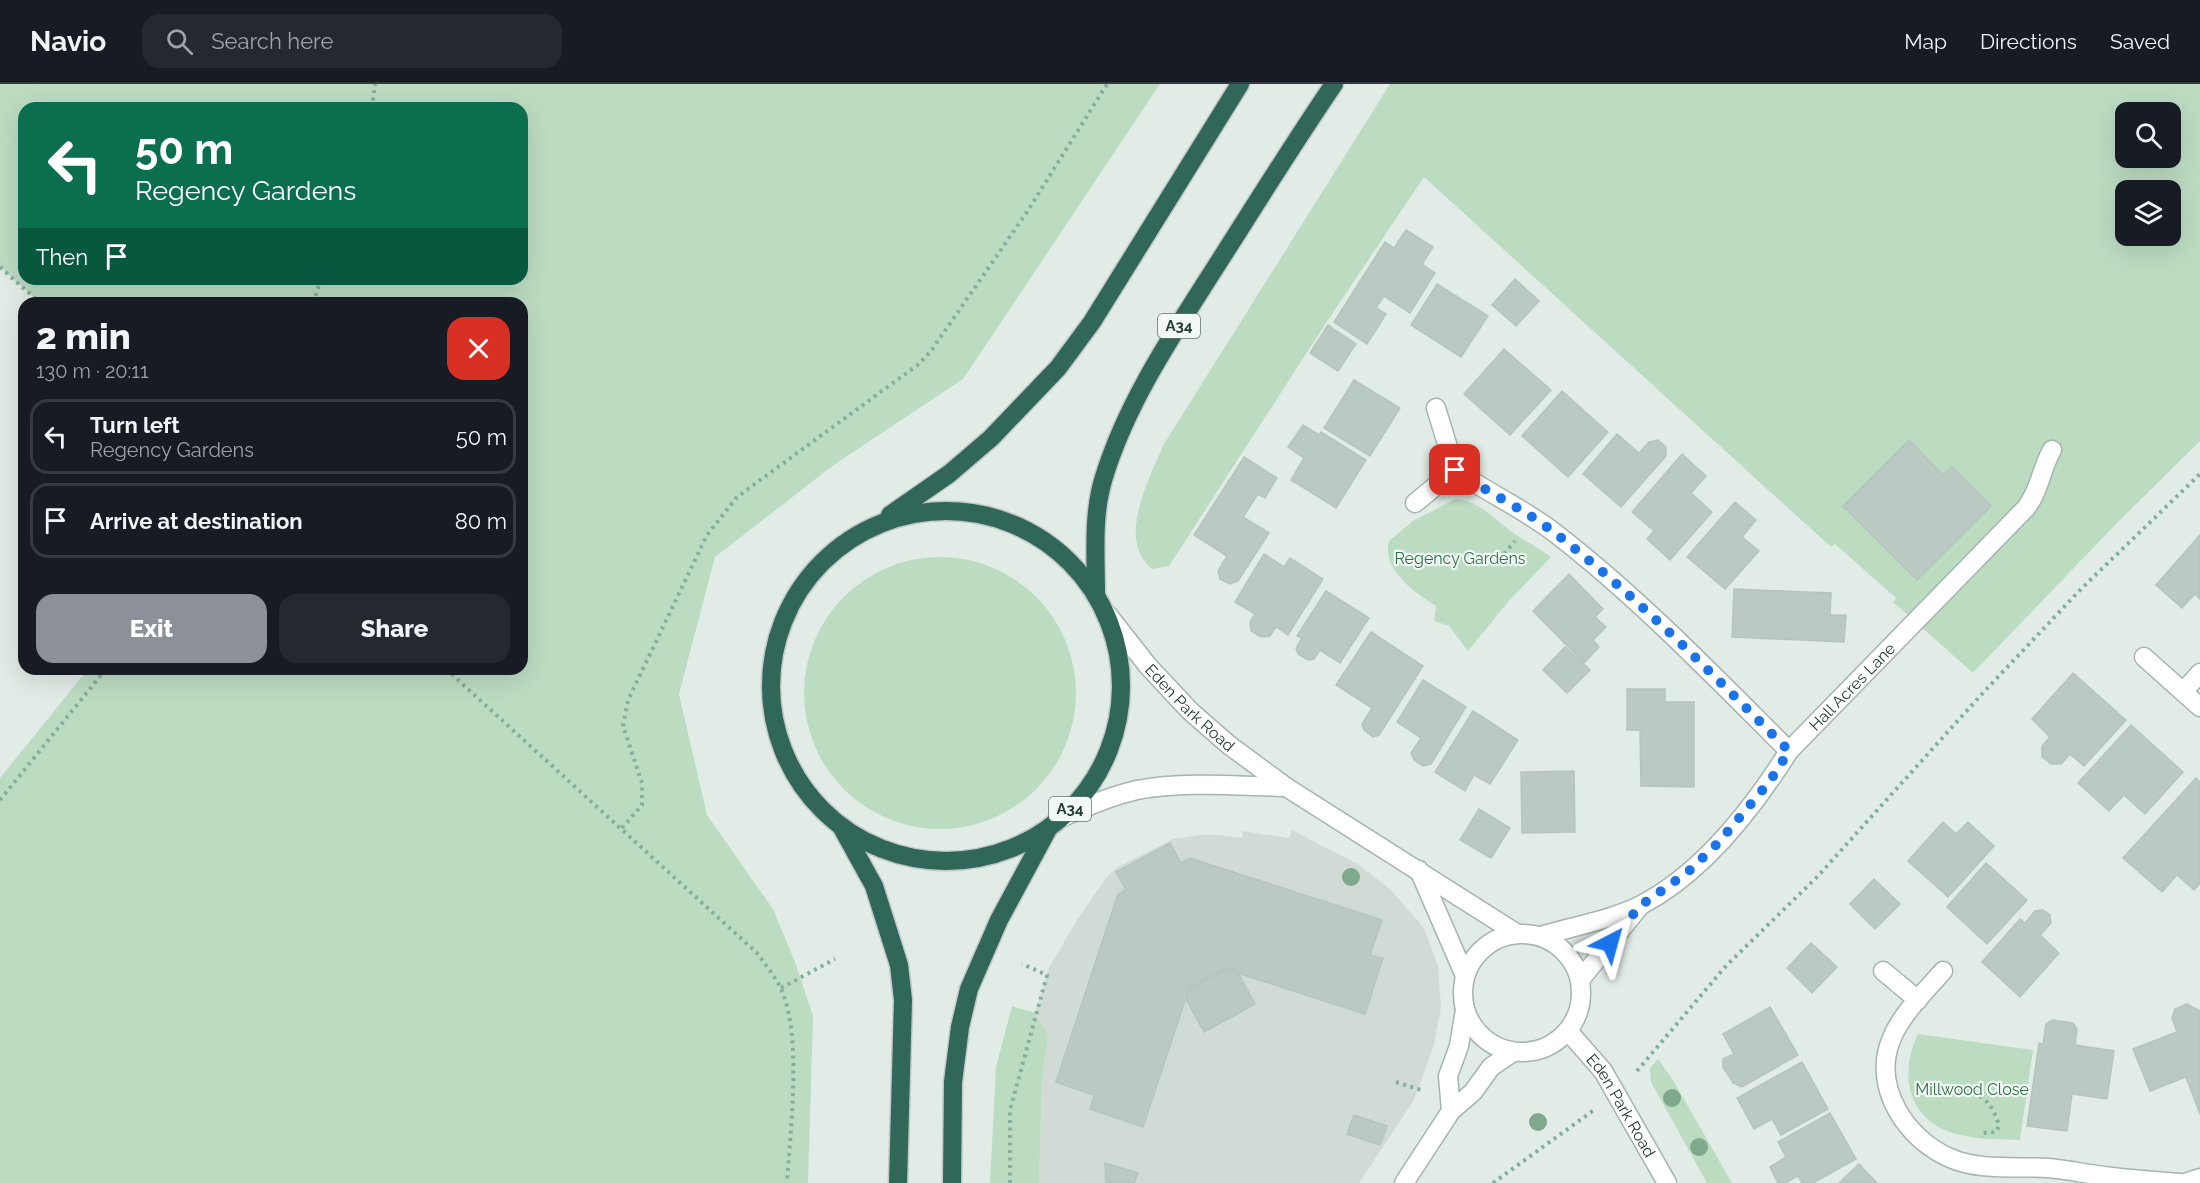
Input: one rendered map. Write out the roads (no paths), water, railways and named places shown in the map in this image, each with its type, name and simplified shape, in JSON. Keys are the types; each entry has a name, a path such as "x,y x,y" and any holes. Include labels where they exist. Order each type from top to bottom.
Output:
{"highway":[{"name":"A34","path":"876,525 918,513 952,511 992,517 1042,539 1078,571 1108,615 1119,662 1121,693 1118,724 1108,755 1095,779 1063,817 1031,840 992,856 957,862 928,861 899,855 874,846 842,827 816,804 797,779 781,747 772,707 771,670 778,635 795,597 821,563 850,539 876,525 949,474 1023,407 1058,368 1092,322 1240,84"},
{"name":"A34","path":"1096,595 1096,523 1103,479 1117,440 1137,398 1181,322 1334,84"},
{"name":"A34","path":"842,827 874,886 899,965 903,1021 898,1183"},
{"name":"A34","path":"952,1183 953,1082 960,1026 969,988 999,920 1048,829"}],"street":[{"path":"1436,408 1455,470 1535,518 1575,549 1664,628 1789,751"},
{"name":"Hall Acres Lane","path":"1580,980 1640,906 1688,872 1719,842 1770,781 1789,751 1914,620 2026,508 2039,486 2045,461 2052,450"},
{"path":"1415,503 1455,470"},
{"name":"Eden Park Road","path":"1108,615 1148,666 1190,711 1229,745 1286,787 1516,933"},
{"path":"2144,657 2200,707"},
{"path":"2183,692 2200,673"},
{"path":"1063,817 1094,803 1138,790 1198,786 1286,787"},
{"path":"1419,870 1465,976"},
{"name":"Hall Acres Lane","path":"1541,936 1640,906"},
{"path":"1516,933 1541,936 1566,953 1575,965 1580,980 1582,998 1577,1016 1568,1031 1554,1043 1538,1050 1513,1052 1497,1047 1483,1038 1472,1025 1465,1010 1462,992 1472,959 1484,946 1516,933"},
{"path":"1883,971 1918,1000"},
{"path":"1943,971 1918,1000 1892,1038 1884,1059 1893,1104 1906,1124 1927,1145 1951,1158 1977,1165 2052,1168 2114,1180 2180,1183"},
{"path":"1451,1111 1448,1076 1460,1046 1465,1010"},
{"name":"Eden Park Road","path":"1568,1031 1603,1071 1667,1183"},
{"path":"1404,1183 1451,1111 1473,1092 1491,1067 1513,1052"},
{"path":"2185,1183 2200,1178"}],"park label":[{"name":"Regency Gardens","path":"1460,558"},
{"name":"Millwood Close","path":"1972,1089"}]}
